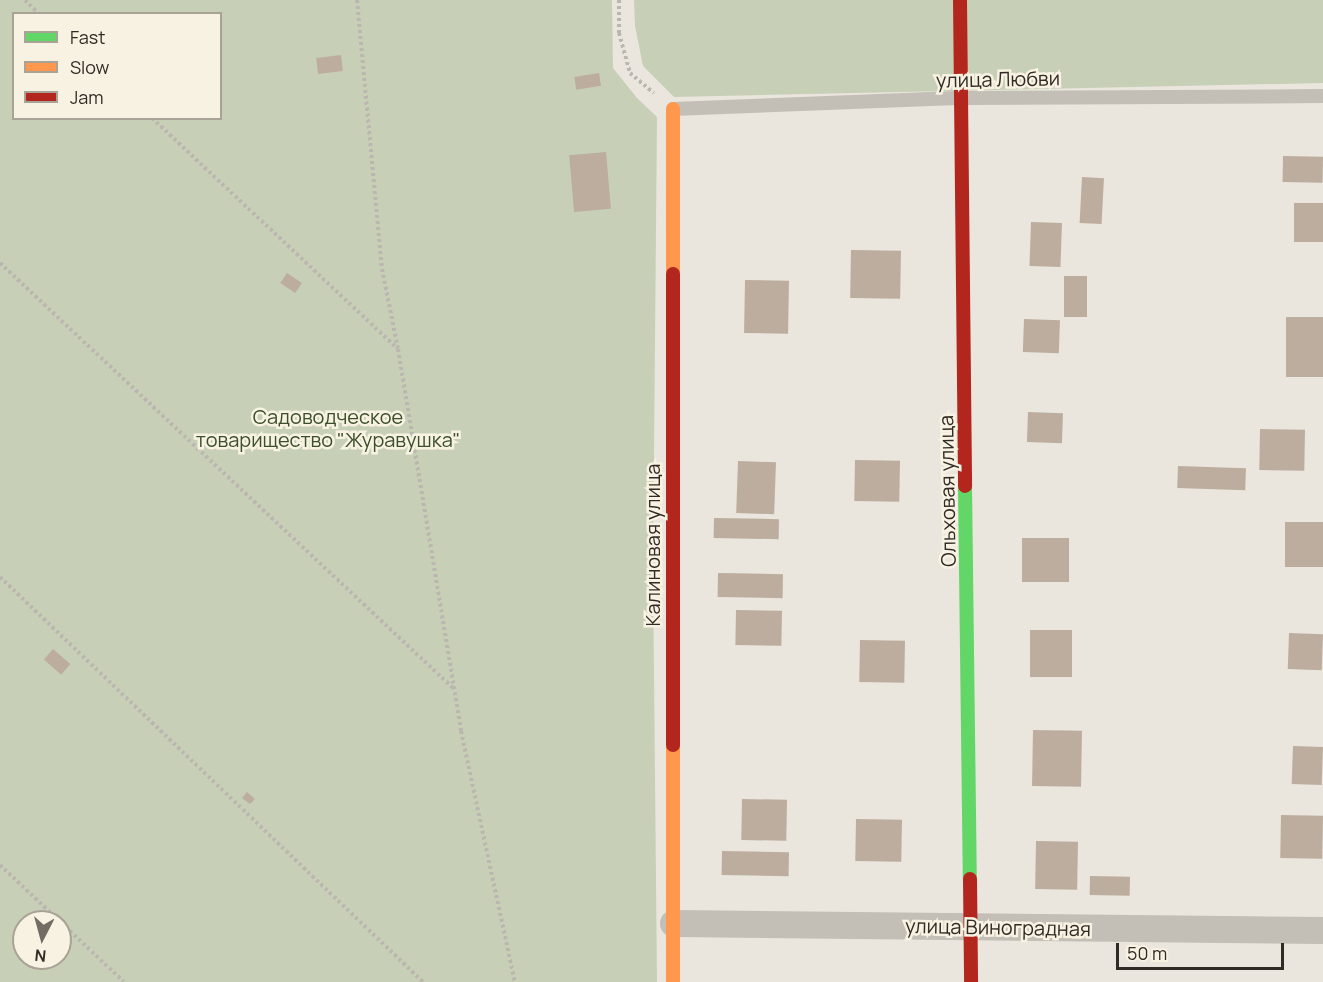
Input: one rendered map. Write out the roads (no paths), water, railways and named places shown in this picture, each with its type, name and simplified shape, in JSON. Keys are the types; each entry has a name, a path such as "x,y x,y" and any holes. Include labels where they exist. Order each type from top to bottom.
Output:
{"street":[{"name":"Ольховая улица","path":"960,0 963,98 971,982"},
{"name":"Калиновая улица","path":"673,109 673,982"},
{"name":"улица Виноградная","path":"673,923 1323,930"}],"lane":[{"name":"улица Любви","path":"673,109 963,98 1323,96"}],"park label":[{"name":"Садоводческое товарищество \"Журавушка\"","path":"328,428"}]}
